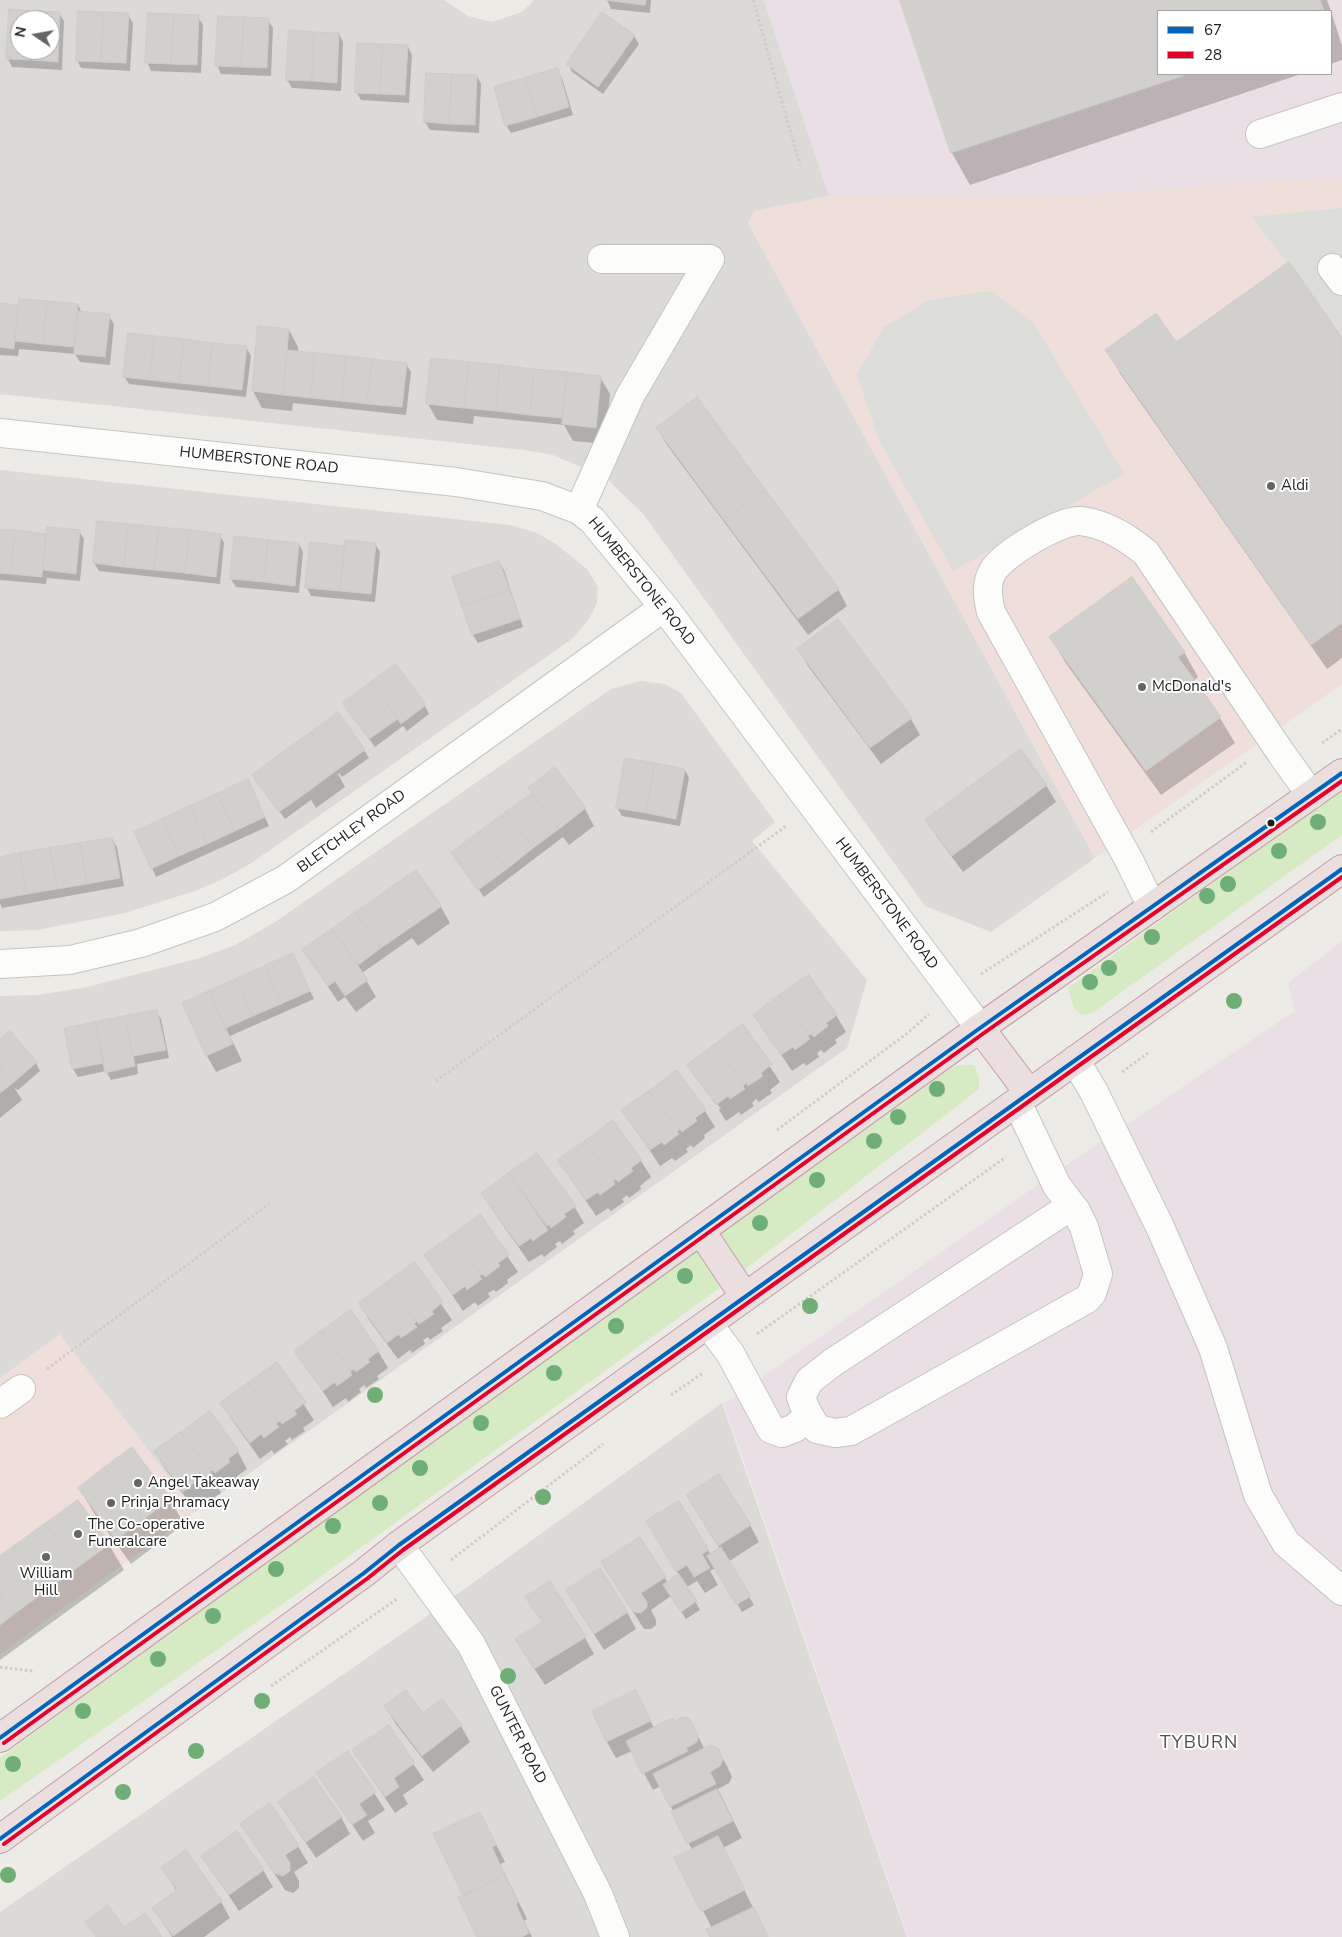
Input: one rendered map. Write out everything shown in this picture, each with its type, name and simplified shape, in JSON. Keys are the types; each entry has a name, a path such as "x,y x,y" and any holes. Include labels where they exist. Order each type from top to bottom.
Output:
{"highway":[{"path":"0,1738 980,1028 1342,773"},
{"path":"0,1838 400,1545 1342,868"},
{"path":"980,1028 1023,1098"},
{"path":"701,1231 744,1297"}],"street":[{"path":"1260,134 1342,107"},
{"path":"579,510 630,396 710,259 602,259"},
{"name":"HUMBERSTONE ROAD","path":"0,433 456,482 542,496 579,510 592,520 664,607 980,1028"},
{"path":"1152,907 1129,860 991,612 987,592 992,571 1014,550 1061,524 1080,521 1106,528 1128,538 1146,553 1311,795"},
{"name":"BLETCHLEY ROAD","path":"0,964 70,960 141,943 215,917 286,880 664,607"},
{"path":"1075,1060 1094,1092 1160,1227 1213,1348 1258,1495 1286,1544 1342,1591"},
{"path":"1023,1098 1033,1137 1057,1186 1071,1206 1084,1227 1098,1274 1092,1293 1087,1300 851,1431 834,1433 817,1429 809,1415 805,1412 801,1397 809,1381 832,1363 1071,1206"},
{"path":"708,1324 730,1353 771,1429 782,1433 795,1428 809,1415"},
{"name":"GUNTER ROAD","path":"400,1545 471,1644 598,1894 615,1937"}],"path":[{"path":"753,0 800,165"},
{"path":"775,1132 909,1032 952,993 1108,892 1145,836 1258,754 1309,753 1342,729"},
{"path":"436,1080 812,806"},
{"path":"1094,1092 1149,1052"},
{"path":"667,1398 1033,1137"},
{"path":"10,1396 268,1204"},
{"path":"263,1691 425,1579 604,1443"},
{"path":"0,1667 32,1671 40,1665"}],"shaded area":[{"path":"0,0 444,0 468,16 492,22 522,12 534,0 764,0 829,196 755,211 748,223 1095,858 991,932 925,906 644,515 606,478 553,455 524,450 0,394"},
{"path":"764,0 1342,0 1342,177 1045,197 829,196"},
{"path":"1342,177 1342,684 1095,858 748,223 754,211 829,196 1045,197"},
{"path":"1342,208 1342,334 1252,217"},
{"path":"990,291 1032,321 1124,474 953,571 880,442 857,375 884,327 929,300"},
{"path":"0,470 510,525 535,532 556,544 587,569 598,587 597,603 589,619 572,639 250,864 223,879 195,891 125,913 37,930 0,931"},
{"path":"641,681 664,684 681,693 775,822 752,841 867,980 847,1048 195,1512 60,1335 0,1378 0,996 37,995 83,988 200,958 235,945 275,922 611,689"},
{"path":"1342,941 1342,1937 908,1937 724,1404 1046,1179 1295,1011 1288,983"},
{"path":"60,1334 195,1512 0,1654 0,1378"},
{"path":"722,1403 907,1937 0,1937 0,1912 416,1624"}],"green space":[{"path":"1342,789 1342,835 1092,1013 1081,1015 1074,1008 1068,988"},
{"path":"956,1065 974,1065 979,1078 979,1089 743,1271 291,1598 0,1801 0,1758 541,1362"}],"building":[{"path":"606,0 646,0 645,5"},
{"path":"900,0 1320,0 1324,10 1157,10 1157,75 1185,75 951,153"},
{"path":"9,9 22,10 10,10 10,59 6,59"},
{"path":"78,11 104,12 101,62 76,61"},
{"path":"104,12 129,13 126,63 101,62"},
{"path":"602,12 635,35 617,61 584,38"},
{"path":"148,13 174,14 171,64 145,63"},
{"path":"174,14 199,15 197,65 171,64"},
{"path":"218,16 244,17 241,67 215,66"},
{"path":"244,17 269,18 267,68 241,67"},
{"path":"289,30 314,32 312,81 286,80"},
{"path":"314,32 339,33 337,83 312,81"},
{"path":"584,38 617,61 598,87 566,64"},
{"path":"357,43 383,44 380,94 355,93"},
{"path":"383,44 408,45 405,95 380,94"},
{"path":"32,60 58,60 58,62"},
{"path":"558,68 569,107 537,117 525,78"},
{"path":"426,73 452,74 449,124 424,122"},
{"path":"452,74 477,75 475,125 449,124"},
{"path":"525,78 537,117 505,126 494,87"},
{"name":"Aldi","path":"1289,262 1342,337 1342,623 1311,645 1105,350 1156,313 1176,342"},
{"path":"19,299 47,301 43,344 15,341"},
{"path":"47,301 78,304 74,347 43,344"},
{"path":"0,303 18,305 14,349 0,347"},
{"path":"78,311 110,314 105,357 74,354"},
{"path":"258,326 289,329 283,395 252,391"},
{"path":"128,333 155,336 149,380 123,377"},
{"path":"155,336 184,339 179,383 149,380"},
{"path":"184,339 212,343 208,386 179,383"},
{"path":"212,343 247,346 242,390 208,386"},
{"path":"287,350 315,353 311,398 283,395"},
{"path":"315,353 346,356 342,401 311,398"},
{"path":"346,356 372,359 367,404 342,401"},
{"path":"431,358 469,362 464,408 426,404"},
{"path":"372,359 407,363 402,407 367,404"},
{"path":"469,362 500,365 496,411 464,408"},
{"path":"500,365 534,369 530,415 496,411"},
{"path":"534,369 567,372 562,418 530,415"},
{"path":"567,372 601,376 596,428 562,424"},
{"path":"697,397 765,489 724,520 656,428"},
{"path":"765,489 839,589 798,619 724,520"},
{"path":"97,521 128,524 124,567 93,563"},
{"path":"128,524 159,527 154,570 124,567"},
{"path":"47,527 80,530 76,574 43,570"},
{"path":"159,527 190,530 185,573 154,570"},
{"path":"0,529 15,530 11,574 0,573"},
{"path":"15,530 46,534 42,577 11,574"},
{"path":"190,530 221,534 216,577 185,573"},
{"path":"234,536 268,540 264,582 230,579"},
{"path":"268,540 299,543 295,586 264,582"},
{"path":"345,540 376,543 371,594 340,591"},
{"path":"310,542 345,546 340,591 305,588"},
{"path":"499,561 510,590 462,607 452,577"},
{"name":"McDonald's","path":"1132,577 1185,652 1178,657 1221,717 1146,771 1049,637"},
{"path":"510,590 520,619 472,635 462,607"},
{"path":"838,619 912,718 870,748 797,649"},
{"path":"396,664 426,705 401,724 371,682"},
{"path":"371,682 398,719 369,739 342,703"},
{"path":"338,712 365,750 337,770 310,733"},
{"path":"310,733 337,770 306,793 279,755"},
{"path":"1021,749 1047,785 1015,809 989,772"},
{"path":"279,755 306,793 279,812 252,775"},
{"path":"625,758 655,763 646,813 616,808"},
{"path":"655,763 685,769 676,819 646,813"},
{"path":"555,767 586,808 559,829 528,788"},
{"path":"989,772 1015,809 984,832 957,796"},
{"path":"248,779 265,817 235,831 217,794"},
{"path":"532,793 559,829 533,848 506,812"},
{"path":"217,794 235,831 207,844 190,806"},
{"path":"957,796 984,832 952,856 925,820"},
{"path":"190,806 207,844 179,856 162,819"},
{"path":"506,812 533,848 507,869 479,832"},
{"path":"162,819 179,856 151,869 134,832"},
{"path":"479,832 507,869 478,890 451,853"},
{"path":"113,838 120,878 87,884 80,843"},
{"path":"80,843 87,884 57,889 50,848"},
{"path":"50,848 57,889 27,894 20,853"},
{"path":"20,853 27,894 0,899 0,857"},
{"path":"416,870 442,906 407,930 382,894"},
{"path":"382,894 407,930 381,948 356,912"},
{"path":"356,912 381,948 358,965 332,929"},
{"path":"332,929 368,980 345,996 335,981 328,986 302,950"},
{"path":"293,953 310,991 281,1004 265,966"},
{"path":"265,966 281,1004 253,1016 236,979"},
{"path":"809,975 837,1015 826,1023 828,1026 814,1037 811,1034 809,1035 779,995"},
{"path":"236,979 253,1016 226,1028 209,991"},
{"path":"209,991 233,1044 206,1056 182,1003"},
{"path":"779,995 810,1039 795,1050 793,1047 781,1055 753,1015"},
{"path":"157,1010 166,1050 133,1056 125,1016"},
{"path":"125,1016 135,1066 105,1073 95,1022"},
{"path":"95,1022 104,1063 72,1069 64,1029"},
{"path":"743,1024 772,1064 761,1073 763,1076 748,1086 746,1083 744,1085 714,1045"},
{"path":"10,1031 37,1062 13,1083 0,1067 0,1039"},
{"path":"714,1045 745,1089 730,1099 728,1096 716,1105 687,1065"},
{"path":"0,1067 13,1083 0,1093"},
{"path":"677,1070 706,1110 695,1118 697,1121 682,1132 649,1091"},
{"path":"649,1091 679,1130 677,1131 679,1134 664,1145 662,1142 650,1150 621,1110"},
{"path":"613,1120 642,1160 631,1168 633,1171 618,1182 585,1141"},
{"path":"585,1141 615,1180 613,1181 615,1184 600,1195 598,1192 586,1200 557,1160"},
{"path":"537,1153 576,1206 564,1214 566,1217 551,1228 549,1225 547,1226 509,1173"},
{"path":"509,1173 548,1230 533,1241 531,1238 519,1246 481,1194"},
{"path":"480,1214 509,1255 498,1263 500,1266 485,1277 483,1274 481,1275 452,1235"},
{"path":"452,1235 482,1279 467,1290 465,1286 453,1295 424,1255"},
{"path":"415,1262 443,1302 432,1311 434,1314 419,1324 386,1283"},
{"path":"386,1283 416,1322 414,1324 417,1327 401,1338 399,1334 387,1343 358,1303"},
{"path":"351,1310 379,1351 368,1359 370,1362 356,1372 354,1369 351,1371 321,1331"},
{"path":"321,1331 352,1375 337,1386 335,1382 323,1391 294,1351"},
{"path":"277,1362 306,1402 294,1411 297,1414 282,1424 280,1421 278,1422 248,1383"},
{"path":"248,1383 278,1422 276,1424 279,1427 264,1438 261,1434 250,1443 220,1403"},
{"path":"210,1411 239,1451 228,1459 230,1462 215,1473 213,1470 211,1471 181,1432"},
{"path":"181,1432 211,1471 212,1475 197,1486 194,1483 183,1492 154,1451"},
{"name":"Angel Takeaway","path":"132,1447 171,1499 144,1519 105,1467"},
{"name":"Prinja Phramacy","path":"105,1467 144,1519 116,1540 78,1488"},
{"path":"719,1474 751,1525 718,1546 686,1495"},
{"name":"The Co-operative Funeralcare","path":"78,1500 110,1544 78,1567 46,1523"},
{"path":"679,1501 709,1550 702,1554 710,1568 694,1577 687,1565 676,1572 646,1521"},
{"name":"William Hill","path":"46,1523 78,1567 46,1591 14,1546"},
{"path":"640,1537 666,1577 641,1593 647,1602 647,1607 641,1613 633,1612 601,1562"},
{"path":"14,1546 46,1591 14,1614 0,1595 0,1556"},
{"path":"721,1547 751,1596 736,1605 707,1556"},
{"path":"600,1568 628,1612 594,1634 566,1590"},
{"path":"679,1574 697,1601 681,1612 663,1585"},
{"path":"550,1581 586,1637 534,1669 515,1639 542,1622 525,1597"},
{"path":"0,1595 14,1614 0,1625"},
{"path":"406,1690 423,1713 442,1699 462,1725 422,1756 384,1706"},
{"path":"636,1690 651,1721 606,1742 592,1711"},
{"path":"683,1717 689,1718 698,1735 697,1742 686,1748 688,1751 642,1774 626,1741 672,1718 674,1721"},
{"path":"389,1725 415,1763 394,1778 399,1787 385,1797 352,1750"},
{"path":"711,1745 718,1748 723,1760 720,1766 710,1772 716,1784 670,1807 653,1774"},
{"path":"348,1751 376,1792 359,1804 367,1815 352,1825 316,1773"},
{"path":"314,1777 342,1817 306,1842 278,1802"},
{"path":"717,1789 733,1821 687,1844 671,1812"},
{"path":"270,1803 299,1846 285,1855 290,1863 290,1871 283,1876 274,1873 240,1824"},
{"path":"480,1812 496,1845 492,1847 505,1875 463,1896 433,1834"},
{"path":"237,1831 264,1870 229,1895 201,1856"},
{"path":"718,1836 745,1890 701,1912 674,1858"},
{"path":"186,1850 222,1901 173,1936 152,1908 177,1890 161,1868"},
{"path":"505,1875 518,1902 516,1904 529,1933 522,1937 477,1937 458,1898"},
{"path":"108,1905 124,1927 145,1913 162,1937 96,1937 85,1922"},
{"path":"754,1907 768,1937 710,1937 706,1930"}],"transit line":[{"name":"67","path":"0,1738 980,1028 1342,773"},
{"name":"28","path":"4,1743 984,1033 1342,781"},
{"name":"67","path":"0,1839 364,1573 399,1545 1342,869"},
{"name":"28","path":"4,1844 368,1578 403,1550 1342,877"}],"place":[{"name":"Aldi","path":"1271,486"},
{"name":"McDonald's","path":"1142,687"},
{"name":"Angel Takeaway","path":"138,1483"},
{"name":"Prinja Phramacy","path":"111,1503"},
{"name":"The Co-operative Funeralcare","path":"78,1534"},
{"name":"William Hill","path":"46,1557"}],"district":[{"name":"TYBURN","path":"1199,1744"}]}
